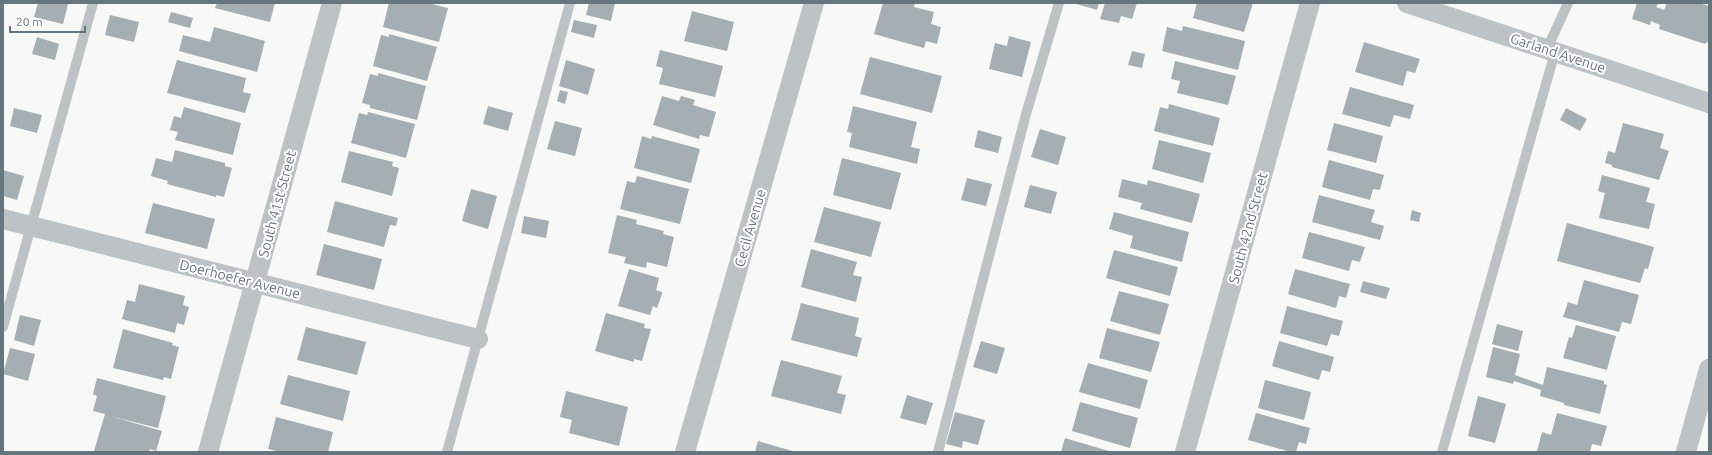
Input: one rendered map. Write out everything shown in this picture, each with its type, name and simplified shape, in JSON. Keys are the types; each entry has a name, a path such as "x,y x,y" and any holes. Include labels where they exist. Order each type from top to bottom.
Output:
{"street":[{"name":"South 41st Street","path":"208,452 332,3"},
{"name":"Cecil Avenue","path":"685,452 814,3"},
{"name":"South 42nd Street","path":"1185,452 1310,3"},
{"name":"Garland Avenue","path":"1407,3 1709,103"},
{"name":"Doerhoefer Avenue","path":"3,219 478,339"},
{"path":"1686,452 1709,368"}],"lane":[{"path":"3,327 93,3"},
{"path":"447,452 570,3"},
{"path":"938,452 1026,114 1059,3"},
{"path":"1442,452 1551,51 1568,3"}],"building":[{"path":"38,3 68,4 63,24 34,17"},
{"path":"217,3 275,3 270,22 215,8"},
{"path":"389,3 428,3 448,8 439,42 383,27"},
{"path":"589,3 615,3 611,21 586,15"},
{"path":"883,3 915,3 914,7 934,12 931,24 941,27 937,44 926,41 924,48 874,34"},
{"path":"1073,3 1099,3 1097,10"},
{"path":"1105,3 1137,3 1132,19 1121,16 1119,23 1100,19"},
{"path":"1197,3 1253,3 1244,32 1193,18"},
{"path":"1637,3 1658,3 1656,7 1664,10 1667,3 1699,3 1709,6 1709,43 1707,42 1705,44 1659,29 1660,25 1651,21 1650,25 1632,19"},
{"path":"692,11 734,22 727,51 684,41"},
{"path":"171,12 193,18 190,28 168,22"},
{"path":"110,15 139,22 134,42 105,35"},
{"path":"574,20 597,25 594,38 571,32"},
{"path":"1183,26 1245,41 1238,70 1162,51 1167,27 1182,31"},
{"path":"214,27 265,41 257,72 179,51 183,35 210,42"},
{"path":"389,34 437,47 427,81 373,66 381,35 389,37"},
{"path":"1009,36 1031,42 1022,77 989,69 995,43 1007,46"},
{"path":"37,37 59,44 55,60 32,54"},
{"path":"1364,42 1420,59 1415,73 1407,71 1403,86 1355,72"},
{"path":"660,50 723,66 715,97 659,84 663,68 656,66"},
{"path":"1132,51 1145,54 1142,68 1128,65"},
{"path":"870,57 942,76 932,113 860,94"},
{"path":"177,60 246,78 243,92 251,94 245,113 167,93"},
{"path":"566,60 595,69 588,95 559,86"},
{"path":"1175,61 1236,76 1228,105 1177,93 1180,81 1171,79"},
{"path":"378,73 426,86 417,120 370,108 370,105 362,103 370,74 378,76"},
{"path":"1350,87 1414,105 1410,119 1394,115 1390,127 1342,114"},
{"path":"560,90 568,92 565,104 557,101"},
{"path":"662,96 679,101 681,96 695,100 693,105 716,112 709,137 700,135 699,139 653,125"},
{"path":"1169,104 1220,118 1213,146 1154,131 1160,107 1168,109"},
{"path":"488,106 513,113 508,131 483,124"},
{"path":"853,106 917,122 911,147 920,149 917,164 849,147 852,133 847,132"},
{"path":"184,107 241,123 233,155 175,140 178,132 170,130 174,116 181,118"},
{"path":"14,108 42,115 37,133 10,126"},
{"path":"1566,108 1587,119 1580,131 1560,120"},
{"path":"368,112 415,124 406,158 351,143 359,113 367,115"},
{"path":"555,121 582,128 575,156 547,149"},
{"path":"1334,123 1383,136 1376,163 1327,150"},
{"path":"1623,123 1664,134 1660,148 1669,151 1659,180 1612,167 1612,165 1605,163 1608,151 1615,153"},
{"path":"1040,129 1066,137 1058,165 1031,157"},
{"path":"978,130 1002,137 998,153 974,147"},
{"path":"642,136 651,139 652,136 700,149 691,183 634,168"},
{"path":"1159,140 1211,153 1203,183 1152,169"},
{"path":"175,150 225,163 225,166 232,168 224,197 216,195 216,197 167,184 168,181 151,176 156,158 172,162"},
{"path":"349,151 393,162 392,166 399,168 392,196 341,182"},
{"path":"842,158 901,173 891,210 833,195"},
{"path":"1329,160 1384,175 1380,190 1373,189 1370,200 1322,187"},
{"path":"3,170 24,176 17,200 3,196"},
{"path":"1602,175 1650,188 1646,202 1655,204 1649,229 1599,218 1605,193 1598,191"},
{"path":"637,176 689,189 680,224 620,209 627,181 635,183"},
{"path":"967,178 992,184 986,206 961,200"},
{"path":"1122,179 1147,185 1148,180 1200,194 1192,223 1140,209 1142,203 1118,197"},
{"path":"1030,185 1057,192 1051,214 1024,207"},
{"path":"471,189 497,196 488,229 462,221"},
{"path":"1319,195 1375,210 1371,222 1384,226 1380,240 1312,222"},
{"path":"335,201 398,218 396,226 390,225 384,247 327,232"},
{"path":"153,203 215,219 207,249 145,233"},
{"path":"824,207 881,222 871,257 814,242"},
{"path":"1412,210 1421,213 1419,222 1410,220"},
{"path":"1114,212 1189,232 1182,262 1130,248 1133,236 1109,229"},
{"path":"617,215 637,220 636,224 664,231 663,234 674,237 667,267 647,262 646,268 624,263 626,257 608,253"},
{"path":"524,216 549,221 546,238 521,233"},
{"path":"1567,223 1654,247 1648,269 1645,268 1640,283 1557,261"},
{"path":"1309,232 1365,247 1360,262 1352,260 1349,271 1302,258"},
{"path":"324,244 382,259 374,290 316,275"},
{"path":"811,249 857,262 853,275 862,277 856,302 801,287"},
{"path":"1114,250 1178,267 1170,296 1106,278"},
{"path":"629,269 659,278 656,290 662,292 662,294 657,308 653,306 650,315 618,306"},
{"path":"1295,269 1350,284 1346,298 1339,296 1336,308 1288,294"},
{"path":"1584,280 1639,295 1631,324 1622,322 1619,332 1563,317 1568,302 1577,305"},
{"path":"1363,281 1390,288 1386,299 1360,292"},
{"path":"139,284 185,296 183,305 189,307 184,325 177,323 175,333 122,319 127,300 135,302"},
{"path":"1119,291 1169,304 1160,335 1110,321"},
{"path":"801,303 859,318 855,336 862,338 857,357 791,340"},
{"path":"1287,306 1343,321 1339,336 1331,334 1327,346 1280,333"},
{"path":"606,313 645,324 644,328 651,329 642,361 634,359 634,362 595,351"},
{"path":"20,315 41,320 34,346 14,340"},
{"path":"1497,324 1523,331 1518,351 1492,344"},
{"path":"1576,325 1616,336 1607,370 1563,358 1569,337 1572,338"},
{"path":"306,327 366,342 357,375 297,360"},
{"path":"1107,328 1160,342 1151,372 1099,358"},
{"path":"123,329 173,343 172,345 179,347 171,379 164,377 163,380 113,368"},
{"path":"981,341 1005,348 997,374 973,367"},
{"path":"1279,341 1334,357 1330,372 1322,370 1319,380 1272,366"},
{"path":"1493,347 1520,354 1515,375 1543,385 1547,367 1604,381 1604,384 1607,385 1600,414 1564,405 1564,403 1540,396 1541,390 1514,381 1513,384 1486,377"},
{"path":"10,348 35,354 28,381 3,374"},
{"path":"781,360 842,376 837,393 846,395 841,414 771,396"},
{"path":"1088,363 1148,380 1140,409 1079,392"},
{"path":"288,375 350,391 343,421 280,404"},
{"path":"97,378 166,396 158,428 110,416 162,431 156,451 150,449 149,452 94,451 105,414 93,411 97,396 93,394"},
{"path":"1265,380 1311,392 1304,420 1258,408"},
{"path":"566,391 628,407 619,446 569,433 572,420 560,417"},
{"path":"907,395 933,403 926,425 900,418"},
{"path":"1478,396 1506,404 1495,443 1468,436"},
{"path":"1080,402 1138,418 1130,448 1072,431"},
{"path":"955,412 985,420 978,445 963,441 962,448 946,444"},
{"path":"1256,413 1310,428 1306,444 1299,442 1296,452 1291,452 1248,440"},
{"path":"1557,413 1607,426 1601,446 1592,444 1590,452 1537,451 1542,432 1551,435"},
{"path":"276,417 333,432 328,452 280,452 268,449"},
{"path":"1065,438 1112,452 1061,452"},
{"path":"758,441 796,452 755,452"}]}
